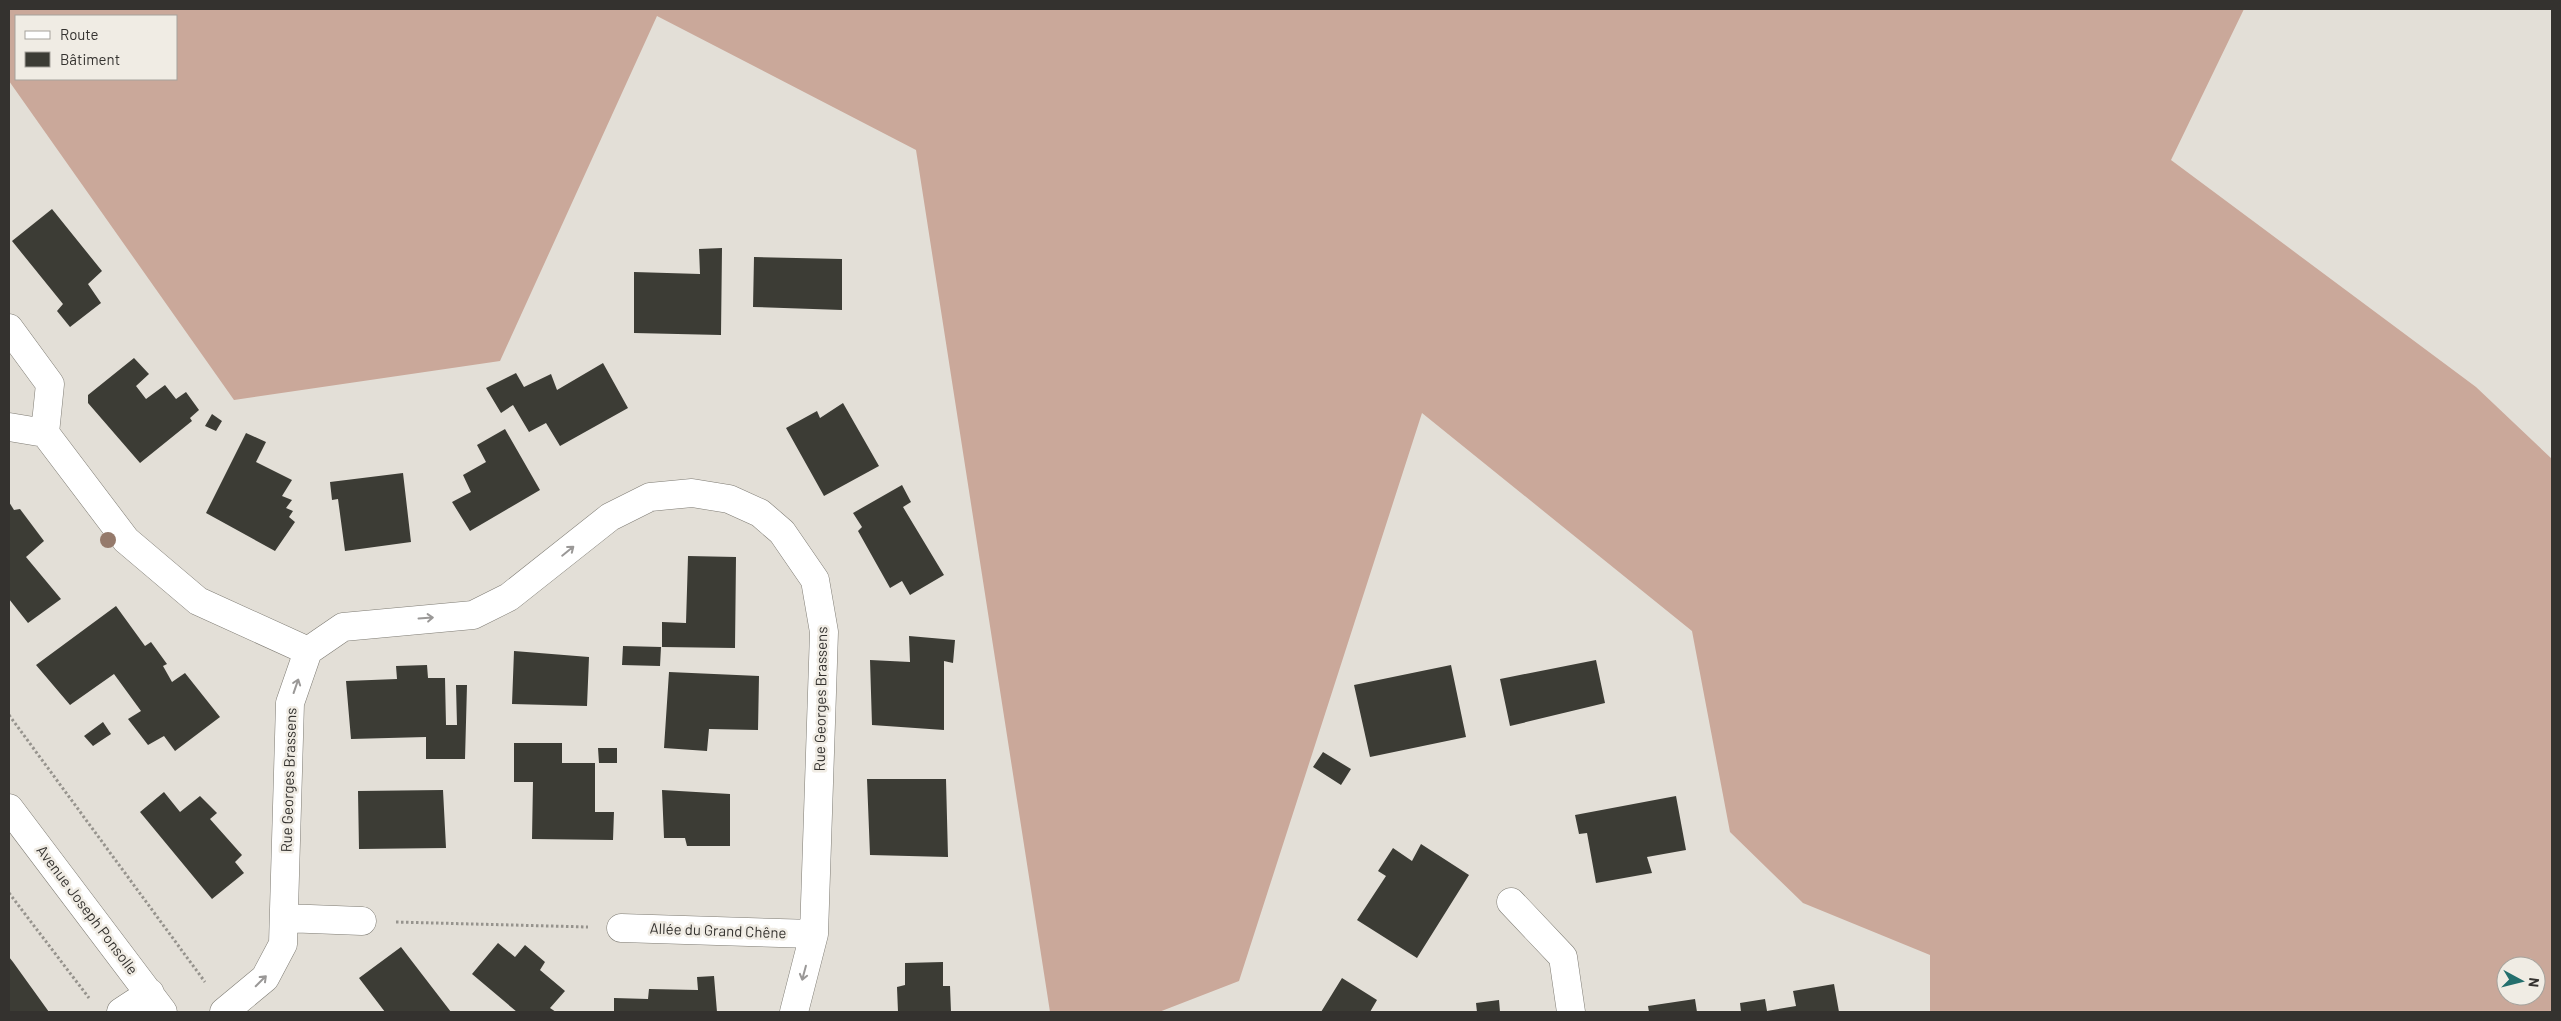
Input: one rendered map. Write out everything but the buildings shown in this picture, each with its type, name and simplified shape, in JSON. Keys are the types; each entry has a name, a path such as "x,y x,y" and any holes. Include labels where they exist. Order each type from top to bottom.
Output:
{"street":[{"path":"9,328 50,384 45,433 126,540 198,601 308,651"},
{"path":"9,427 45,433"},
{"name":"Rue Georges Brassens","path":"225,1012 266,978 283,944 290,703 308,651 343,627 473,615 509,597 610,517 650,497 692,493 729,499 760,512 782,532 816,580 824,632 814,934 794,1012"},
{"name":"Avenue Joseph Ponsolle","path":"9,808 157,1002"},
{"path":"1511,902 1563,957 1571,1012"},
{"path":"284,918 362,922"},
{"name":"Allée du Grand Chêne","path":"621,928 814,934"},
{"path":"121,1012 157,1002"}],"path":[{"path":"9,715 225,1012"},
{"path":"9,893 94,1005"},
{"path":"362,922 621,928"}],"shaded area":[{"path":"9,9 2244,9 2171,160 2476,387 2552,459 2552,1012 1930,1012 1930,955 1803,903 1730,832 1692,631 1422,413 1239,981 1159,1012 1050,1012 916,150 657,16 500,361 234,400 9,81"}]}
